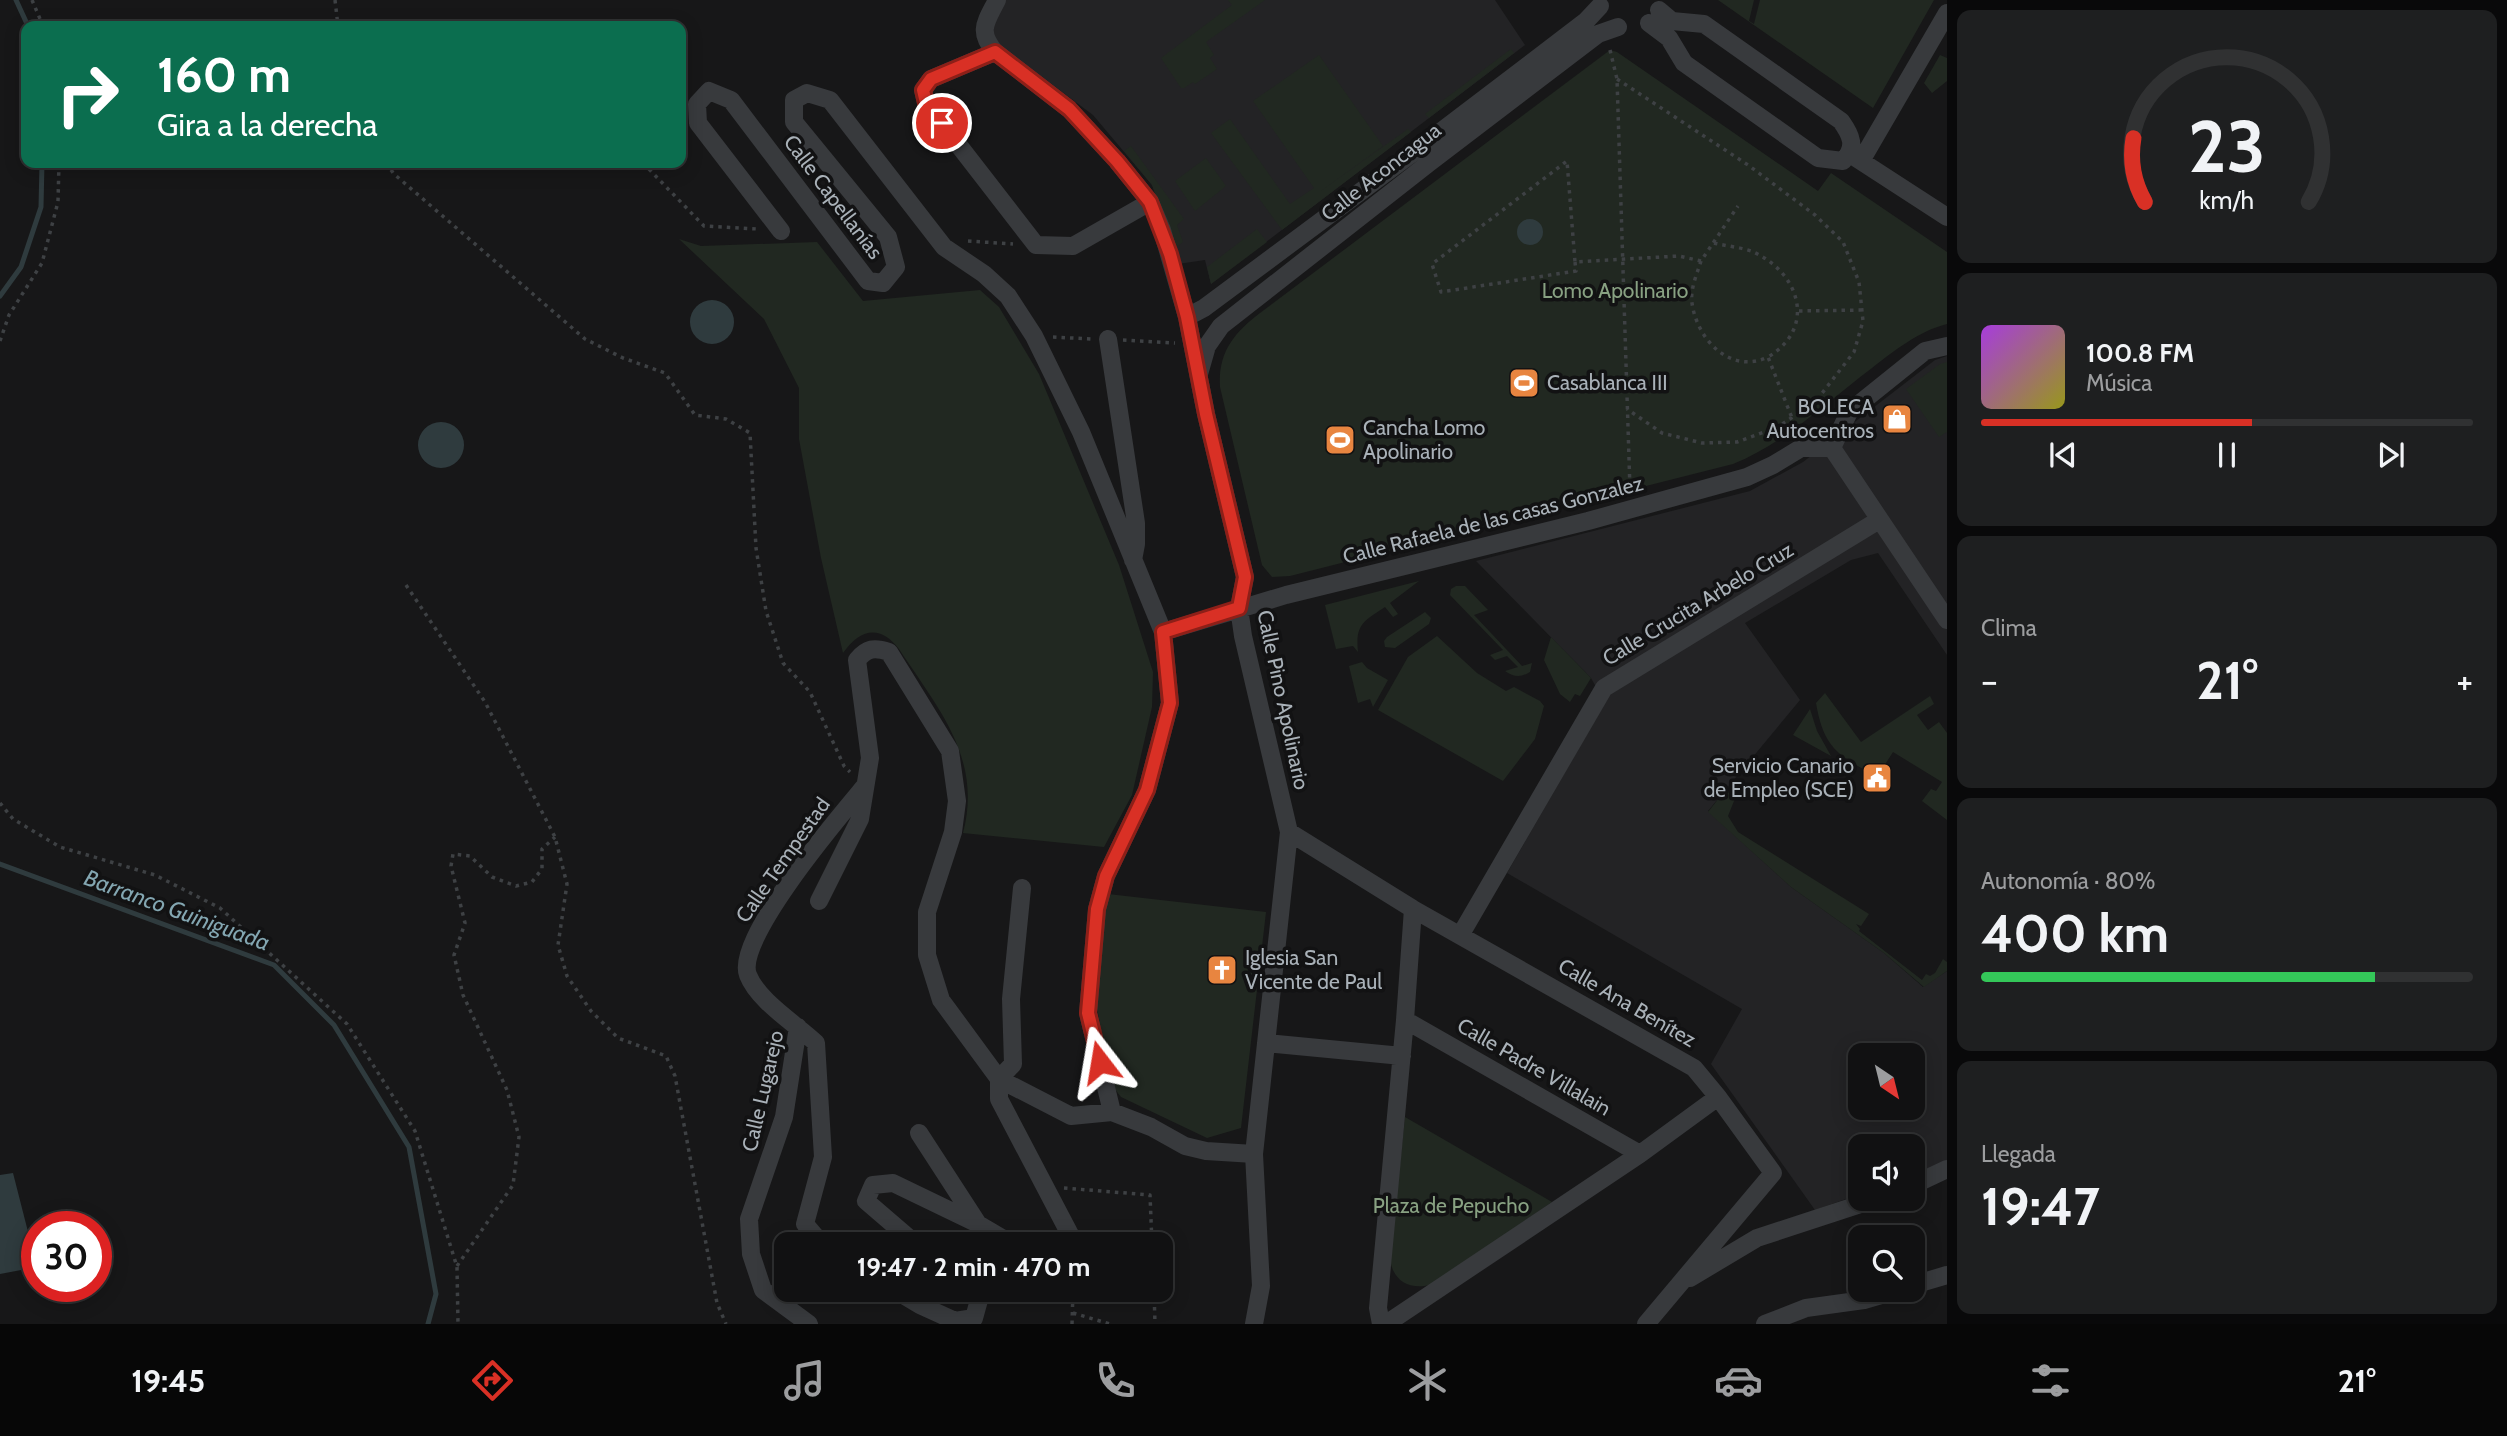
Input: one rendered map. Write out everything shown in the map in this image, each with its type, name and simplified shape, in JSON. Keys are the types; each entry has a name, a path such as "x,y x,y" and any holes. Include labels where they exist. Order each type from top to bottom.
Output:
{"street":[{"path":"997,0 984,31 985,41 995,52 931,79 923,90 926,103 1036,245 1073,246 1150,202"},
{"path":"1600,3 1607,20 1618,27"},
{"name":"Calle Aconcagua","path":"1187,317 1418,149 1587,21 1600,3"},
{"path":"1656,11 1672,21 1704,24 1841,121 1853,143 1856,158 1947,217"},
{"path":"1656,11 1684,63 1818,158 1843,161 1856,158 1947,13"},
{"name":"Calle Aconcagua","path":"1199,377 1207,346 1221,326 1598,34 1618,27 1635,30 1656,11"},
{"path":"1676,51 1695,24"},
{"name":"Calle Pino Apolinario","path":"995,52 1069,109 1150,202 1166,242 1187,317 1245,577 1239,608 1243,636 1289,832 1254,1154 1261,1286 1254,1324"},
{"name":"Calle Capellanías","path":"781,231 698,123 697,104 709,92 732,100 868,281 883,283 896,267 888,237 794,122 794,100 807,93 830,100 944,247 984,274 1008,296 1034,336 1082,432 1163,632 1170,703 1147,790 1106,876 1097,909 1088,1013 1112,1112"},
{"name":"Calle Capellanías","path":"1108,340 1136,523 1133,560"},
{"path":"1947,346 1926,351 1849,412 1832,448 1947,620"},
{"name":"Calle Rafaela de las casas Gonzalez","path":"1163,632 1239,608 1588,521 1747,477 1801,448 1832,448"},
{"name":"Calle Crucita Arbelo Cruz","path":"1461,934 1604,688 1879,520"},
{"name":"Calle Tempestad","path":"819,901 860,819 870,758 857,660 865,650 877,648 889,652 950,751 957,801 953,832 927,912 928,954 941,1000 999,1079 1071,1116 1112,1112 1151,1127 1185,1146 1206,1151 1254,1154"},
{"name":"Calle Tempestad","path":"798,1027 761,995 747,974 750,949 764,920 828,830 864,787"},
{"name":"Calle Ana Benítez","path":"1289,832 1413,909 1694,1069 1718,1097 1773,1173 1646,1324"},
{"path":"1021,888 1011,999 1013,1065 999,1079 999,1099 1069,1232"},
{"path":"1381,1324 1378,1308 1413,909"},
{"name":"Calle Padre Villalain","path":"1405,1020 1640,1154"},
{"name":"Calle Lugarejo","path":"798,1027 816,1043 823,1157 805,1224 812,1232"},
{"name":"Calle Lugarejo","path":"798,1027 784,1117 749,1219 751,1254 763,1290 809,1324"},
{"path":"1266,1042 1402,1056"},
{"path":"1386,1324 1640,1154 1718,1097"},
{"path":"919,1133 978,1224"},
{"path":"1925,1180 1947,1170"},
{"path":"902,1232 866,1200 873,1185 892,1183 992,1232"},
{"path":"1678,1285 1757,1238 1848,1208"},
{"path":"1925,1281 1947,1275"},
{"path":"915,1302 955,1321 974,1318 978,1302"},
{"path":"1765,1324 1806,1308 1850,1302"},
{"path":"920,1305 928,1324"}],"path":[{"path":"32,0 41,21"},
{"path":"335,0 337,21"},
{"path":"1610,50 1617,79 1630,490"},
{"path":"1617,79 1748,165 1815,215 1843,242 1859,282 1863,321 1853,352 1816,401 1778,427 1737,442 1702,443 1662,433 1627,409"},
{"path":"1567,161 1574,262 1576,271 1441,292 1432,264 1567,161"},
{"path":"0,341 9,315 42,263 58,202 59,168"},
{"path":"390,168 585,339 623,358 665,373 695,415 726,419 750,433 755,548 766,611 783,663 810,692 844,766 864,787"},
{"path":"1713,243 1752,252 1766,260 1787,282 1795,295 1799,311 1792,337 1781,349 1757,362 1734,360 1716,350 1704,334 1692,303 1692,289 1701,261 1713,243 1738,206"},
{"path":"1574,262 1679,256 1701,261"},
{"path":"1799,311 1862,310"},
{"path":"1768,357 1792,418"},
{"path":"406,585 485,702 555,837 567,884 558,945 567,976 591,1011 618,1038 666,1056 675,1076 717,1303 726,1324"},
{"path":"0,803 13,819 60,847 155,876 220,908 347,1024 415,1131 457,1267 458,1324"},
{"path":"457,1267 513,1185 519,1137 507,1090 463,995 454,955 464,923 451,866 453,854 470,856 492,877 516,886 532,882 542,869 542,849 555,837"},
{"path":"1044,1186 1150,1195 1152,1232"},
{"path":"1072,1324 1073,1302"},
{"path":"1154,1302 1155,1324"},
{"path":"1073,1313 1110,1324"}],"shaded area":[{"path":"1005,0 1495,0 1525,45 1211,284 1205,260 1178,264 1170,230 1152,185 1093,115 998,44 994,38 993,25"},
{"path":"1530,219 1539,223 1543,232 1539,241 1530,245 1521,241 1517,232 1521,223"},
{"path":"712,300 721,301 728,306 733,313 733,331 728,338 721,343 712,344 703,343 696,338 691,331 690,322 691,313 696,306 703,301"},
{"path":"1947,356 1947,655 1878,553 1851,560 1745,623 1800,700 1708,811 1791,887 1884,953 1923,987 1947,971 1947,1163 1925,1171 1925,1134 1848,1134 1848,1198 1815,1210 1711,1064 1742,1009 1507,873 1605,703 1591,678 1476,561 1750,491 1803,462 1935,360"},
{"path":"441,422 457,429 464,445 457,461 441,468 425,461 418,445 425,429"},
{"path":"13,1173 23,1211 21,1270 0,1274 0,1175"}],"green space":[{"path":"1228,0 1265,0 1206,42 1214,55 1210,58 1217,69 1195,84 1193,82 1181,88 1161,58 1232,5"},
{"path":"1718,0 1754,0 1749,21 1754,24 1760,0 1934,0 1873,108"},
{"path":"1511,49 1514,53 1429,118 1425,114"},
{"name":"Lomo Apolinario","path":"1610,50 1617,52 1818,191 1831,173 1947,252 1947,324 1908,342 1806,421 1770,445 1733,464 1290,576 1272,577 1262,565 1220,387 1222,363 1235,336 1260,313"},
{"path":"1319,55 1383,146 1318,193 1408,129 1411,132 1282,230 1211,133 1230,119 1290,204 1314,188 1253,101"},
{"path":"1940,55 1947,58 1947,81 1932,93 1924,83"},
{"path":"1131,146 1184,219 1177,225 1183,242 1174,249 1152,185 1124,151"},
{"path":"1206,158 1226,186 1195,211 1175,181"},
{"path":"1257,229 1267,242 1211,284 1207,267"},
{"path":"679,239 701,246 817,242 863,301 980,290 999,307 1039,374 1119,565 1153,672 1152,707 1132,795 1104,847 963,833 968,806 962,757 953,735 928,692 899,649 885,636 877,633 863,635 843,653 821,558 799,439 799,388 764,319"},
{"path":"1947,362 1947,432 1939,437 1906,389 1940,364"},
{"path":"1419,581 1390,603 1398,614 1393,617 1385,607 1363,624 1358,635 1358,652 1353,646 1336,649 1325,605"},
{"path":"1465,586 1488,610 1474,615 1522,666 1532,663 1530,672 1520,676 1511,675 1505,671 1518,667 1507,656 1495,660 1490,655 1503,650 1450,595 1451,589"},
{"path":"1425,612 1431,618 1429,624 1395,648 1385,647 1384,641 1387,637"},
{"path":"1437,636 1477,673 1506,691 1514,687 1544,706 1535,739 1503,781 1378,710 1408,657"},
{"path":"1551,637 1591,678 1580,696 1575,694 1570,702 1560,694 1544,660"},
{"path":"1362,662 1388,680 1373,707 1370,699 1358,703 1349,666"},
{"path":"1825,693 1861,742 1930,696 1934,704 1917,715 1928,730 1939,722 1947,733 1947,820 1922,801 1931,789 1936,791 1942,782 1893,752 1877,777 1835,749 1819,719 1816,703"},
{"path":"1810,709 1817,731 1831,756 1793,735"},
{"path":"1726,789 1736,796 1728,816 1738,832 1869,914 1861,926 1856,924 1859,931 1922,980 1926,974 1930,976 1935,973 1943,959 1947,962 1947,971 1924,987 1884,953 1791,887 1708,812"},
{"path":"1108,894 1266,912 1241,1128 1207,1138 1121,1097 1111,1084 1095,997 1105,898"},
{"name":"Plaza de Pepucho","path":"1405,1117 1552,1202 1433,1284 1425,1286 1404,1283 1395,1274 1390,1259"}],"waterway":[{"name":"Barranco Guiniguada","path":"16,0 26,21"},
{"name":"Barranco Guiniguada","path":"0,296 21,267 41,207 42,168"},
{"name":"Barranco Guiniguada","path":"0,864 274,965 334,1025 409,1147 436,1294 428,1324"}],"place":[{"name":"Casablanca III","path":"1524,383"},
{"name":"BOLECA Autocentros","path":"1897,419"},
{"name":"Cancha Lomo Apolinario","path":"1340,440"},
{"name":"Servicio Canario de Empleo (SCE)","path":"1877,778"},
{"name":"Iglesia San Vicente de Paul","path":"1222,970"}],"route":[{"path":"942,123 926,103 923,90 931,79 995,52 1069,109 1150,202 1170,254 1187,317 1206,414 1245,577 1239,608 1163,632 1170,703 1147,790 1106,876 1097,909 1088,1013 1100,1062"}]}
